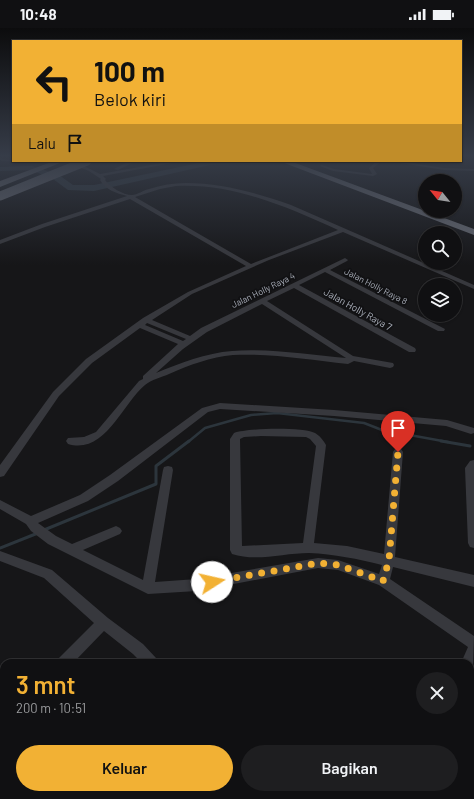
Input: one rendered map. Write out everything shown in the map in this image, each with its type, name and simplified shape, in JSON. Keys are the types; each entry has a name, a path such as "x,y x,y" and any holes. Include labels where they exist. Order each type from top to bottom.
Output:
{"highway":[{"path":"378,193 474,232"},
{"path":"384,193 418,205"},
{"path":"454,218 474,225"}],"street":[{"path":"0,242 128,193 251,266"},
{"path":"242,193 284,204 474,287"},
{"path":"0,473 56,394 89,361 139,324 190,294 251,266 343,230"},
{"name":"Jalan Holly Raya 4","path":"71,441 85,441 99,434 142,382 187,341 219,322 345,260"},
{"name":"Jalan Holly Raya 8","path":"325,270 441,329"},
{"name":"Jalan Holly Raya 7","path":"294,285 412,350"},
{"path":"262,301 351,358 390,365"},
{"path":"146,320 187,341"},
{"path":"139,324 187,341"},
{"path":"142,382 182,365 213,356 233,353 270,354 348,361 351,360 351,358"},
{"path":"32,525 84,498 114,478 205,410 212,408 234,406 447,423 471,431"},
{"path":"308,548 321,445 314,436 306,434 241,434 237,436 235,439 236,550 246,552 308,548 347,551 474,581"},
{"path":"383,581 389,560 398,452"},
{"path":"474,464 470,468 474,544"},
{"path":"148,588 168,470"},
{"path":"0,504 52,540 148,588 197,585 318,563 338,565 383,581 474,644"},
{"path":"71,550 116,531"},
{"path":"0,556 48,574 103,623 138,650 147,659"},
{"path":"68,659 103,623"},
{"path":"470,659 474,648"}],"waterway":[{"path":"188,442 205,428 251,415 277,413 364,423 382,430 448,442"},
{"path":"44,530 156,484 156,466 189,441"},
{"path":"441,441 470,446"},
{"path":"0,548 38,533"}],"route":[{"path":"212,582 318,563 338,565 383,581 389,560 398,452"}]}
